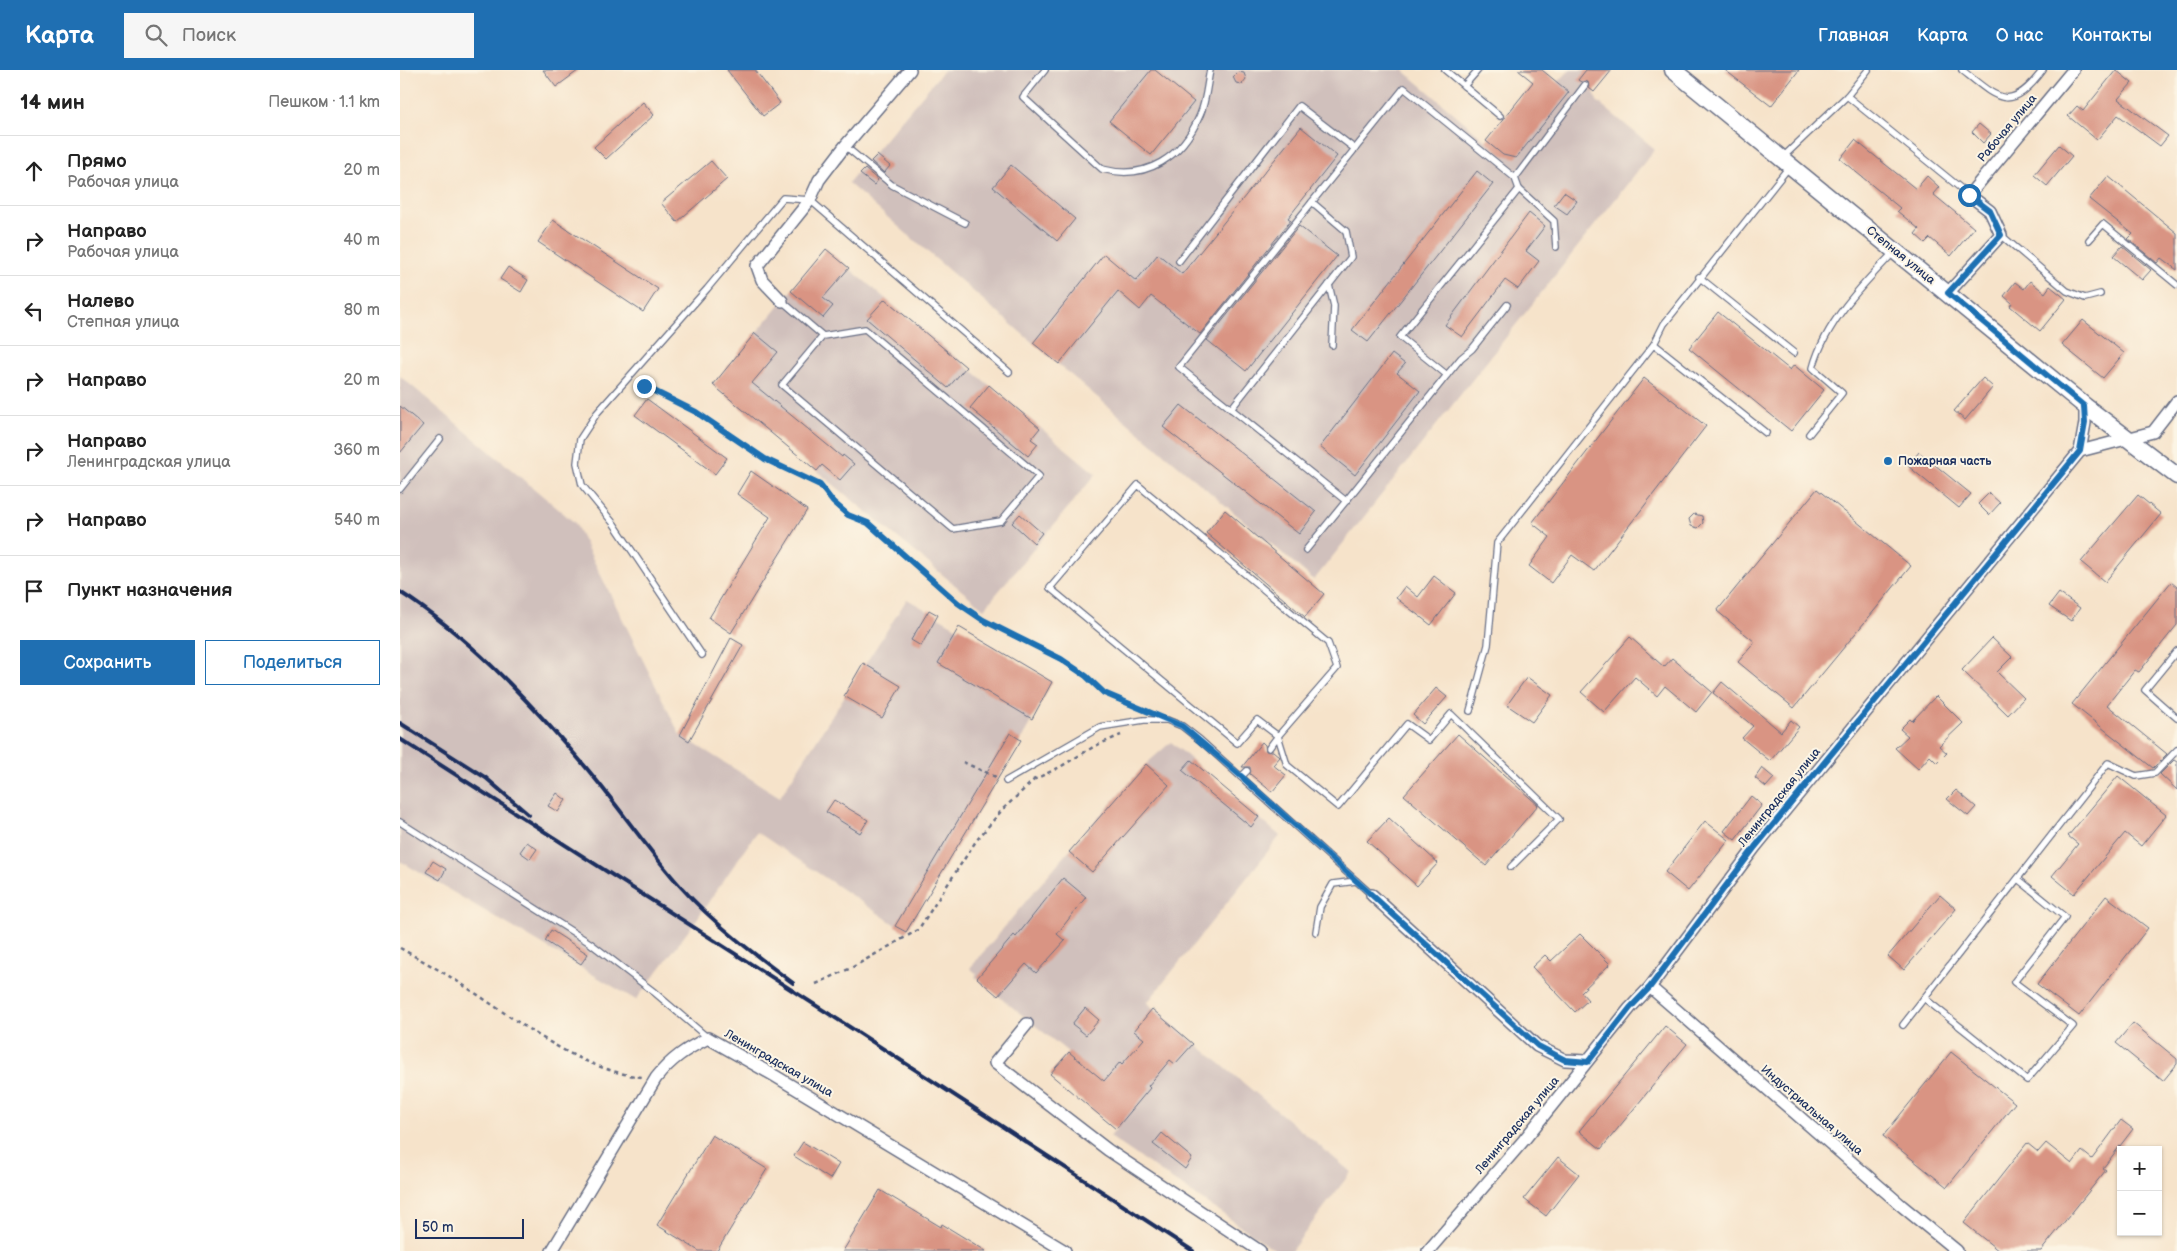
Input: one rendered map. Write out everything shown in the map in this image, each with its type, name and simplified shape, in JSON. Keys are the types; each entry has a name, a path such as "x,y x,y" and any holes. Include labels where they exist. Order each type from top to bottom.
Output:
{"street":[{"path":"782,301 762,280 757,266 810,200 819,180 845,146 910,70"},
{"name":"Степная улица","path":"1673,70 1896,250 2084,406 2177,476"},
{"name":"Рабочая улица","path":"1969,195 2073,70"},
{"path":"1948,293 2001,235 1990,211 1969,195"},
{"path":"2084,406 2085,423 2080,451 2152,432 2177,401"},
{"name":"Ленинградская улица","path":"1428,1251 1524,1140 1630,1008 1650,987 1755,847 2080,451"},
{"path":"1372,895 1538,1046 1565,1060 1588,1062"},
{"name":"Индустриальная улица","path":"1650,987 1902,1206 1957,1251"},
{"path":"1027,1024 995,1063 1108,1150 1260,1251"},
{"name":"Ленинградская улица","path":"552,1251 656,1078 668,1063 684,1050 708,1038 1066,1251"}],"lane":[{"path":"1045,70 1023,97 1102,169 1118,173 1143,171 1167,160 1185,143 1200,114 1210,70"},
{"path":"1445,70 1500,116"},
{"path":"1464,86 1478,70"},
{"path":"1470,711 1488,645 1497,543 1654,344 1664,324 1786,162 1847,96 1868,70"},
{"path":"1962,70 1992,94 2006,99 2017,96 2030,88 2043,70"},
{"path":"1516,178 1585,85"},
{"path":"1346,501 1178,367 1404,88 1516,178 1519,189 1554,221 1556,247"},
{"path":"1847,96 1969,195"},
{"path":"1180,261 1299,106 1355,149"},
{"path":"845,146 892,185 965,223"},
{"path":"1446,375 1400,337 1519,189"},
{"path":"702,655 614,524 582,486 576,463 580,439 597,412 707,289 783,198 810,200 1009,372"},
{"path":"1231,409 1351,257 1346,231 1312,202"},
{"path":"2089,240 2103,224 2177,284"},
{"path":"2001,235 2067,291 2085,298 2100,294"},
{"path":"1809,434 1842,393 1813,368 1818,350 1836,321 1869,278 1896,250"},
{"path":"1699,277 1794,353"},
{"path":"1329,285 1334,306 1332,345"},
{"path":"782,301 823,336 865,329 1039,476 1001,521 953,529 782,386 823,336"},
{"path":"1306,550 1446,375 1472,349 1507,305"},
{"path":"1654,344 1766,433"},
{"path":"400,489 440,439"},
{"path":"1269,748 1278,736 1337,668 1328,643 1138,485 1050,588 1236,743 1257,720 1278,736 1287,764 1338,807 1407,724 1429,740 1451,714 1559,819 1511,867"},
{"path":"2177,651 2145,690 2177,718"},
{"path":"1006,781 1100,727 1144,720 1167,720 1182,726 1242,777 1372,895"},
{"path":"1903,1025 2108,763 2136,776 2154,773 2177,750"},
{"path":"1242,777 1247,772"},
{"path":"400,822 590,943 654,992 708,1038"},
{"path":"1924,998 2026,1080 2073,1026 2014,982 2065,917 2018,879"},
{"path":"1316,932 1320,907 1333,884 1356,881"}],"path":[{"path":"624,384 644,386 689,408 765,459 820,485 833,502 848,515 868,523 958,603 1017,639 1061,659 1086,676 1104,693 1144,710"},
{"path":"816,984 851,968 918,930 976,840 1002,810 1034,780"},
{"path":"400,948 454,979 556,1046 623,1074 656,1078"}],"shaded area":[{"path":"944,70 1403,70 1503,155 1516,158 1568,93 1556,84 1570,70 1612,70 1594,92 1597,101 1655,149 1314,580 1033,343 848,183"},
{"path":"826,249 1096,474 984,609 713,385"},
{"path":"400,376 575,523 680,735 780,797 907,599 1052,682 1021,740 906,932 757,832 692,926 636,1000 400,861"},
{"path":"1171,742 1280,836 1147,1003 1351,1172 1291,1251 1277,1251 1110,1137 1116,1129 1050,1074 1068,1052 975,977 977,974 970,968 1064,856 1146,764"}],"building":[{"path":"543,70 579,70 556,87"},
{"path":"727,70 755,70 780,103 763,116"},
{"path":"1151,70 1155,70 1194,102 1151,155 1109,121"},
{"path":"1518,70 1542,70 1569,92 1516,158 1503,155 1486,141 1533,82"},
{"path":"1586,70 1612,70 1594,92 1589,88 1588,82 1578,80"},
{"path":"1725,70 1799,70 1771,106"},
{"path":"2116,70 2132,83 2118,99 2168,136 2160,146 2118,115 2097,140 2068,116 2077,106 2083,111"},
{"path":"1238,72 1244,73 1246,79 1242,84 1236,83 1233,77"},
{"path":"643,102 654,115 606,159 594,147"},
{"path":"1979,124 1991,134 1983,143 1972,132"},
{"path":"1301,127 1337,156 1288,218 1291,220 1200,334 1151,296 1140,310 1118,291 1059,364 1033,343 1104,254 1136,281 1158,254 1182,274"},
{"path":"1855,140 1916,189 1927,176 1939,187 1933,194 1974,228 1951,256 1930,238 1925,243 1915,234 1919,229 1897,211 1900,208 1840,159"},
{"path":"2059,145 2072,156 2047,186 2034,175"},
{"path":"877,155 890,166 884,173 871,161"},
{"path":"711,161 727,179 677,222 661,203"},
{"path":"1011,165 1075,219 1057,241 993,187"},
{"path":"865,169 878,180 874,185 860,174"},
{"path":"1477,171 1493,184 1368,342 1352,330"},
{"path":"2108,176 2177,233 2177,270 2161,258 2157,263 2128,239 2133,234 2089,199"},
{"path":"1564,192 1577,201 1567,214 1554,205"},
{"path":"1529,213 1545,226 1526,251 1539,261 1518,289 1505,280 1462,337 1445,325"},
{"path":"553,220 658,289 643,312 538,242"},
{"path":"1299,226 1337,256 1246,371 1207,340"},
{"path":"2122,246 2151,270 2142,280 2113,256"},
{"path":"826,249 849,268 823,298 833,306 823,318 791,291"},
{"path":"508,267 528,280 521,292 500,279"},
{"path":"2030,281 2045,293 2050,286 2066,299 2040,331 2010,306 2012,303 2004,296 2015,282 2024,289"},
{"path":"885,299 966,367 948,388 867,319"},
{"path":"1718,312 1790,370 1794,365 1824,390 1791,431 1689,348"},
{"path":"2083,320 2124,353 2103,378 2062,345"},
{"path":"755,333 778,352 752,383 842,457 843,455 854,464 840,480 822,465 817,471 713,385"},
{"path":"1392,354 1405,364 1397,373 1420,391 1355,475 1320,447"},
{"path":"1644,378 1706,426 1594,571 1572,555 1551,583 1529,566 1550,537 1532,523"},
{"path":"1983,378 1993,387 1965,420 1954,411"},
{"path":"989,385 1040,428 1031,439 1038,444 1028,456 970,408"},
{"path":"647,399 727,458 715,474 635,415"},
{"path":"1181,405 1316,512 1299,534 1163,427"},
{"path":"400,406 423,425 400,453"},
{"path":"1919,452 1971,494 1959,508 1908,466"},
{"path":"751,471 807,510 731,633 709,618 770,517 737,494"},
{"path":"1817,489 1911,566 1794,708 1738,662 1755,642 1717,611"},
{"path":"1989,493 2000,503 1989,515 1978,504"},
{"path":"2138,495 2161,514 2105,582 2081,562"},
{"path":"1225,510 1324,594 1305,617 1206,533"},
{"path":"1020,514 1042,533 1034,543 1012,523"},
{"path":"1694,514 1702,516 1703,523 1698,528 1691,526 1689,519"},
{"path":"1434,576 1456,593 1431,625 1396,598 1405,586 1418,597"},
{"path":"2171,582 2177,587 2177,625 2139,672 2135,670 2107,705 2167,754 2153,768 2072,704"},
{"path":"2059,593 2080,608 2071,621 2049,606"},
{"path":"929,610 938,615 921,646 911,640"},
{"path":"959,627 1052,682 1032,719 938,663"},
{"path":"1630,637 1664,667 1672,658 1712,692 1696,712 1665,686 1657,696 1635,677 1604,712 1581,692"},
{"path":"731,638 743,645 689,741 680,735"},
{"path":"1992,638 2012,657 1997,672 2024,698 2008,715 1962,670"},
{"path":"863,663 901,686 882,718 844,696"},
{"path":"1527,677 1552,695 1532,722 1507,705"},
{"path":"1722,682 1781,732 1791,720 1799,727 1770,761 1742,738 1753,726 1713,693"},
{"path":"1436,688 1447,697 1423,724 1413,715"},
{"path":"1936,696 1963,723 1939,746 1947,753 1937,763 1930,756 1918,769 1895,748 1908,736 1900,729 1910,719 1912,721"},
{"path":"1010,733 1021,740 906,932 895,926"},
{"path":"1458,734 1538,805 1486,866 1404,795"},
{"path":"1262,742 1265,745 1266,751 1273,751 1280,757 1273,765 1286,775 1272,792 1250,774 1250,767 1242,767"},
{"path":"1191,760 1259,817 1251,827 1182,770"},
{"path":"2174,760 2177,762 2177,790 2160,774"},
{"path":"1146,764 1169,785 1092,872 1069,852"},
{"path":"1762,768 1774,778 1766,787 1755,778"},
{"path":"2118,776 2166,815 2141,846 2125,833 2074,894 2052,876 2078,844 2068,836"},
{"path":"1956,790 1976,807 1968,816 1947,799"},
{"path":"557,793 566,800 558,812 548,806"},
{"path":"1751,796 1762,805 1735,840 1724,831"},
{"path":"834,800 868,820 860,833 826,812"},
{"path":"1389,818 1438,863 1417,886 1367,841"},
{"path":"1705,821 1729,840 1688,891 1665,872"},
{"path":"527,842 537,849 530,859 520,852"},
{"path":"433,861 446,869 440,880 426,872"},
{"path":"1063,878 1086,897 1057,934 1065,941 1036,973 1026,964 998,996 977,978 1014,935 1016,937"},
{"path":"1940,895 1956,909 1904,970 1888,956"},
{"path":"2106,896 2148,928 2079,1016 2037,984"},
{"path":"551,930 588,954 581,964 545,941"},
{"path":"1580,934 1610,964 1581,992 1588,1000 1575,1012 1532,967 1545,955 1551,961"},
{"path":"1085,1008 1099,1020 1086,1035 1072,1024"},
{"path":"1152,1009 1193,1044 1175,1064 1170,1060 1148,1086 1150,1088 1116,1129 1050,1074 1069,1052 1104,1081 1120,1062 1122,1064 1144,1039 1134,1031"},
{"path":"2133,1023 2177,1059 2177,1064 2163,1081 2116,1043"},
{"path":"1665,1026 1687,1044 1601,1149 1579,1131"},
{"path":"1951,1052 2015,1103 1947,1187 1883,1136"},
{"path":"2121,1120 2133,1129 2120,1146 2117,1146 2117,1150 2103,1168 2106,1170 2041,1251 1999,1251 1964,1223 2027,1143 2038,1152 2046,1143 2072,1164 2082,1151 2092,1159"},
{"path":"1162,1133 1192,1158 1185,1169 1153,1144"},
{"path":"712,1135 767,1169 717,1251 699,1251 657,1225"},
{"path":"803,1142 839,1164 830,1179 794,1156"},
{"path":"1558,1157 1579,1174 1546,1216 1524,1199"},
{"path":"880,1190 941,1227 942,1224 986,1251 843,1251"}],"railway":[{"path":"400,592 449,628 494,668 577,757 654,855 694,901 735,938 793,983"},
{"path":"400,723 486,778 529,815"},
{"path":"400,739 862,1035 1193,1251"}],"place":[{"name":"Пожарная часть","path":"1888,461"}],"route":[{"path":"644,386 696,412 765,459 820,485 833,502 848,515 868,523 958,603 983,620 1017,639 1061,659 1086,676 1104,693 1182,726 1242,777 1538,1046 1565,1060 1588,1062 1630,1008 1650,987 1755,847 2080,451 2085,423 2084,406 1948,293 2001,235 1990,211 1969,195"}]}
